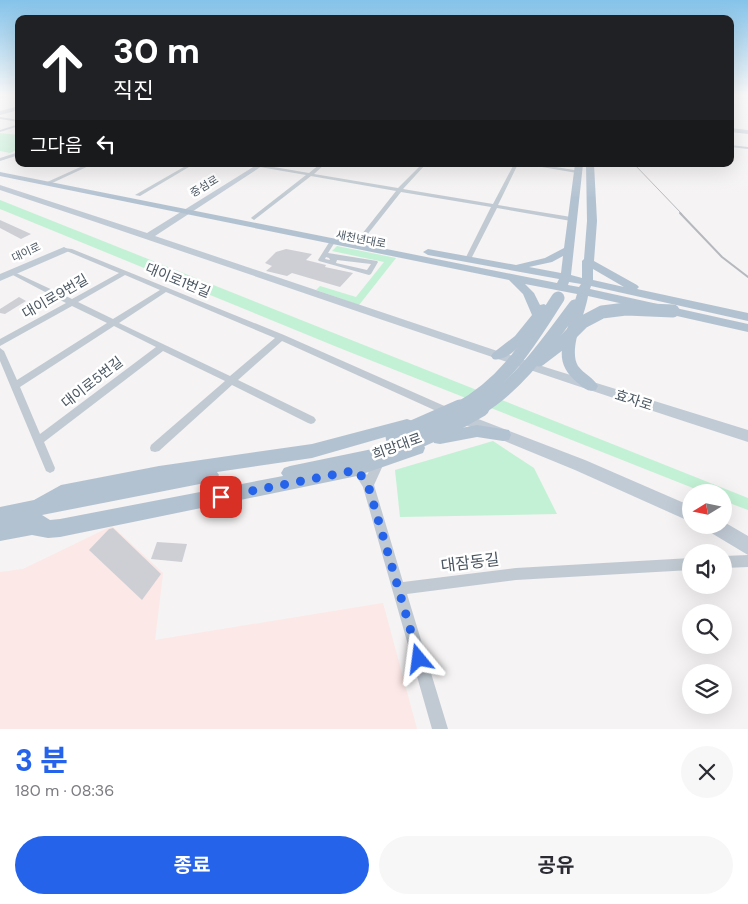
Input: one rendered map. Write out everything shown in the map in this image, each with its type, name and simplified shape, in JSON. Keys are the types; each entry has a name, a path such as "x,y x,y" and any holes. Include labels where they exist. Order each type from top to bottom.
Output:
{"main road":[{"name":"희망대로","path":"0,532 374,456 481,394 507,372 562,288 578,167"},
{"path":"590,167 592,221 581,299 567,360 577,377 591,386"},
{"name":"새천년대로","path":"0,169 183,212 562,288"},
{"name":"새천년대로","path":"0,174 138,194 504,266 562,288 581,299 638,302 673,311 721,317"},
{"path":"504,266 522,266 548,260 568,250"},
{"path":"587,261 650,295"},
{"path":"512,278 528,293 539,317"},
{"path":"498,356 520,339 539,317 552,296 562,288"},
{"name":"새천년대로","path":"581,299 650,295 721,317"},
{"name":"희망대로","path":"0,515 366,445 398,442 469,415 497,397 581,299"},
{"path":"581,299 602,308 638,302"},
{"path":"523,367 564,340 583,322 602,312 626,309 673,311"},
{"path":"721,317 748,317"},
{"path":"721,317 748,328"},
{"path":"40,507 61,493 159,473 312,451 445,413"},
{"path":"33,526 48,529 60,528 357,470 440,438 462,424"},
{"path":"440,438 477,431 504,435"}],"street":[{"path":"734,131 748,133"},
{"path":"734,146 748,148"},
{"path":"0,160 15,154"},
{"path":"52,181 85,167"},
{"path":"138,194 187,167"},
{"name":"중섬로","path":"183,212 258,167"},
{"path":"272,167 571,219"},
{"path":"254,218 319,167"},
{"path":"361,239 400,190 421,167"},
{"path":"468,259 514,167"},
{"path":"0,188 345,302 498,356 523,367"},
{"path":"147,237 183,212"},
{"path":"331,260 369,273 375,262 331,260 320,260 332,242"},
{"name":"대이로1번길","path":"64,250 70,250 281,337 445,413"},
{"name":"대이로","path":"0,278 64,250"},
{"path":"12,273 311,420"},
{"name":"대이로9번길","path":"0,343 124,273"},
{"path":"14,386 165,290"},
{"path":"155,448 281,337"},
{"name":"대이로5번길","path":"38,441 163,346"},
{"path":"0,351 50,468"},
{"name":"효자로","path":"523,367 591,386 748,436"},
{"path":"462,424 468,414 464,410 458,407 451,408 445,413 444,420 448,425 462,424 504,435 580,465 682,510"},
{"path":"368,485 379,463"},
{"path":"357,470 368,485 440,729"},
{"path":"729,534 748,546"},
{"path":"732,562 748,561"},
{"name":"대잠동길","path":"399,589 516,574 682,565"}],"shaded area":[{"path":"112,526 163,573 155,640 383,603 417,729 0,729 0,572 23,569"}],"green space":[{"path":"0,133 15,135 15,151 10,153 0,151"},
{"path":"0,200 713,484 683,484 337,347 0,209"},
{"path":"337,246 396,258 359,305 316,290 320,286 356,297 384,262 332,251"},
{"path":"493,441 534,468 557,514 400,517 395,470"},
{"path":"732,492 748,498 748,510 732,504"}],"building":[{"path":"0,220 31,234 21,239 0,228"},
{"path":"286,249 312,254 306,260 326,265 325,267 353,273 340,287 292,273 287,276 266,271 272,266 265,263 276,252"},
{"path":"19,297 26,301 5,314 0,313 0,309"},
{"path":"113,528 161,574 142,600 89,550 109,529"},
{"path":"157,542 187,544 182,562 151,559"}],"railway":[{"path":"637,167 682,214"},
{"path":"680,213 722,257 748,277"}],"route":[{"path":"221,497 357,470 368,485 419,659"}]}
